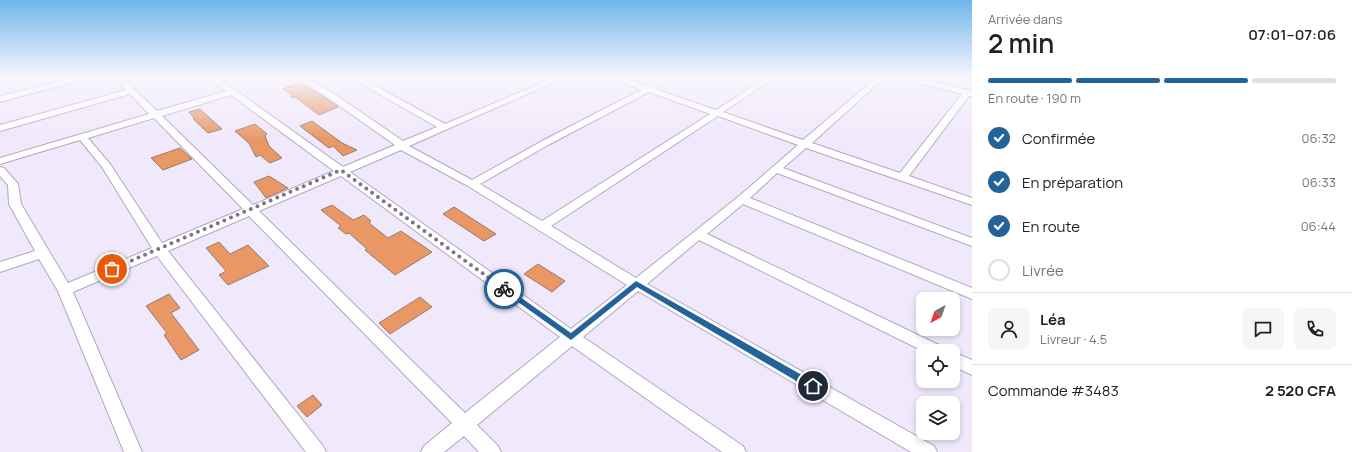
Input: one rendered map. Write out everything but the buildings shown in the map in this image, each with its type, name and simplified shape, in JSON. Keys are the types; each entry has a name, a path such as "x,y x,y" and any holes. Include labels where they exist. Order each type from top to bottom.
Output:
{"street":[{"path":"0,128 107,98"},
{"path":"139,98 492,452"},
{"path":"0,161 210,98"},
{"path":"241,98 571,337 737,452"},
{"path":"335,98 395,139 402,146 472,184 636,284 928,452"},
{"path":"391,98 444,127"},
{"path":"65,290 250,209 512,98"},
{"path":"472,184 545,143 631,98"},
{"path":"674,98 972,202"},
{"path":"543,226 739,98"},
{"path":"430,452 636,284 699,235 856,98"},
{"path":"902,178 966,98"},
{"path":"82,136 106,166 159,249 317,452"},
{"path":"775,169 972,242"},
{"path":"0,170 13,184 15,204 42,253 65,290 133,452"},
{"path":"742,199 972,294"},
{"path":"699,235 924,344"},
{"path":"0,267 42,253"},
{"path":"960,362 972,368"}],"way so far":[{"path":"112,269 341,170 380,201 504,289"}],"route":[{"path":"504,289 571,337 636,284 813,386"}]}
